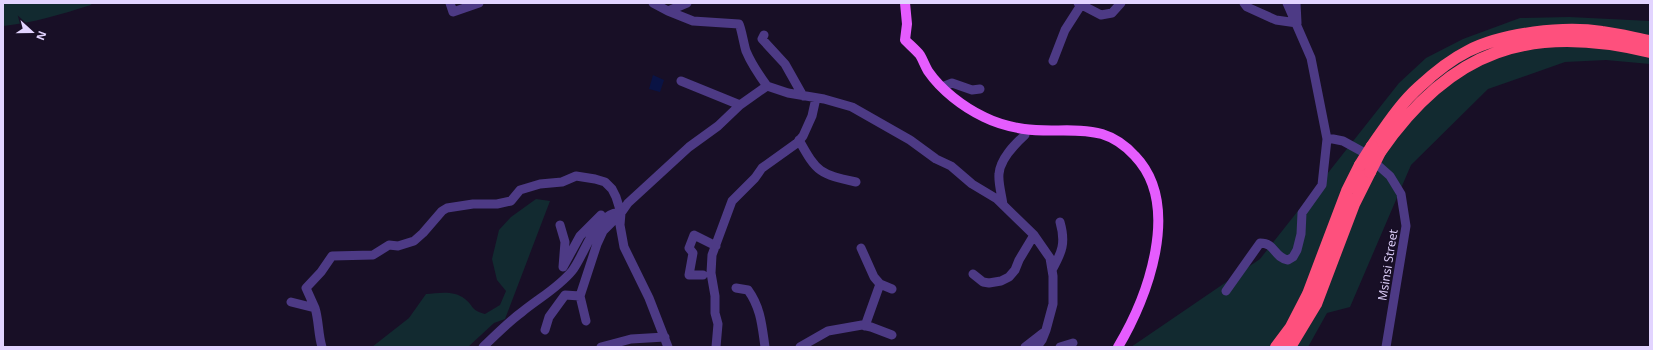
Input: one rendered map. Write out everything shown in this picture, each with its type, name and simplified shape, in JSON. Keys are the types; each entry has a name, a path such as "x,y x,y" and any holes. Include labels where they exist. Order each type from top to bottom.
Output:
{"highway":[{"path":"1276,347 1291,327 1308,294 1347,191 1365,168 1396,113 1418,88 1443,66 1469,51 1499,40 1531,33 1566,30 1602,32 1650,41"},
{"path":"1376,149 1430,93 1453,75 1475,62 1495,53 1521,45 1567,40 1625,46 1650,52"},
{"path":"1290,347 1316,304 1354,204 1365,168"}],"main road":[{"path":"905,3 907,24 905,40 919,54 929,71 942,87 967,107 983,117 999,123 1025,129 1090,131 1104,135 1119,142 1133,153 1144,165 1152,182 1158,209 1158,236 1154,259 1146,286 1135,315 1118,347"}],"street":[{"path":"450,3 453,12 479,3"},
{"path":"653,3 668,12 693,21 739,24 741,26 741,35 746,52 767,86 788,93 852,107 910,140 936,159 951,166 972,184 983,190 1003,205 1034,235 1050,258 1052,270 1053,304 1046,330 1037,347"},
{"path":"668,12 687,3"},
{"path":"1053,61 1065,30 1079,4 1101,15 1112,13 1121,3"},
{"path":"1244,3 1247,6 1276,20 1297,23"},
{"path":"1226,291 1260,243 1271,245 1280,258 1288,260 1293,257 1301,234 1302,213 1322,185 1327,139 1312,58 1287,3"},
{"path":"1296,3 1297,23"},
{"path":"764,35 762,39 785,64 803,96"},
{"path":"681,81 740,105"},
{"path":"942,87 952,83 972,90 980,90"},
{"path":"586,321 580,296 600,237 609,224 621,214 628,203 689,147 718,126 740,105 767,86"},
{"path":"716,347 718,324 715,313 715,296 711,273 712,255 732,201 762,168 800,140 812,116 816,98"},
{"path":"1003,205 999,174 1005,158 1016,142 1025,135 1025,129"},
{"name":"Msinsi Street","path":"1327,139 1343,141 1355,146 1390,176 1401,194 1406,226 1386,347"},
{"path":"800,140 815,166 823,172 856,182"},
{"path":"322,347 319,333 319,319 306,288 321,272 332,256 373,255 389,245 398,246 414,241 423,234 442,211 447,208 473,204 497,204 511,201 520,190 540,184 562,182 576,176 606,182 612,189 621,214 620,225 624,247 649,298 668,347"},
{"path":"560,225 565,242 563,267 580,236 599,216 610,209 616,209 621,214"},
{"path":"483,347 520,312 555,289 572,271 600,223 616,213 621,214"},
{"path":"1052,270 1062,252 1063,234 1060,222"},
{"path":"704,275 689,275 693,253 689,248 694,235 716,246"},
{"path":"973,274 983,282 989,283 1001,281 1009,277 1015,270 1018,260 1034,235"},
{"path":"861,248 874,277 880,284 892,289"},
{"path":"865,326 880,284"},
{"path":"736,288 748,290 756,301 765,347"},
{"path":"545,330 549,317 565,294 580,296"},
{"path":"291,302 315,308"},
{"path":"800,347 828,331 865,326 892,335"},
{"path":"1025,347 1046,330"},
{"path":"601,347 631,339 665,337"},
{"path":"1060,347 1073,343"}],"green space":[{"path":"3,3 92,3 91,5 47,18 3,26"},
{"path":"1569,17 1650,21 1650,64 1606,60 1565,62 1488,89 1411,165 1350,307 1327,313 1308,347 1131,347 1260,259 1399,83 1426,58 1463,39 1520,18"},
{"path":"536,199 550,201 505,319 494,323 468,347 372,347 409,318 426,294 456,294 465,299 475,310 485,314 500,305 506,291 497,280 492,259 499,230 511,217"}],"shaded area":[{"path":"653,75 664,80 660,92 649,89"}]}
